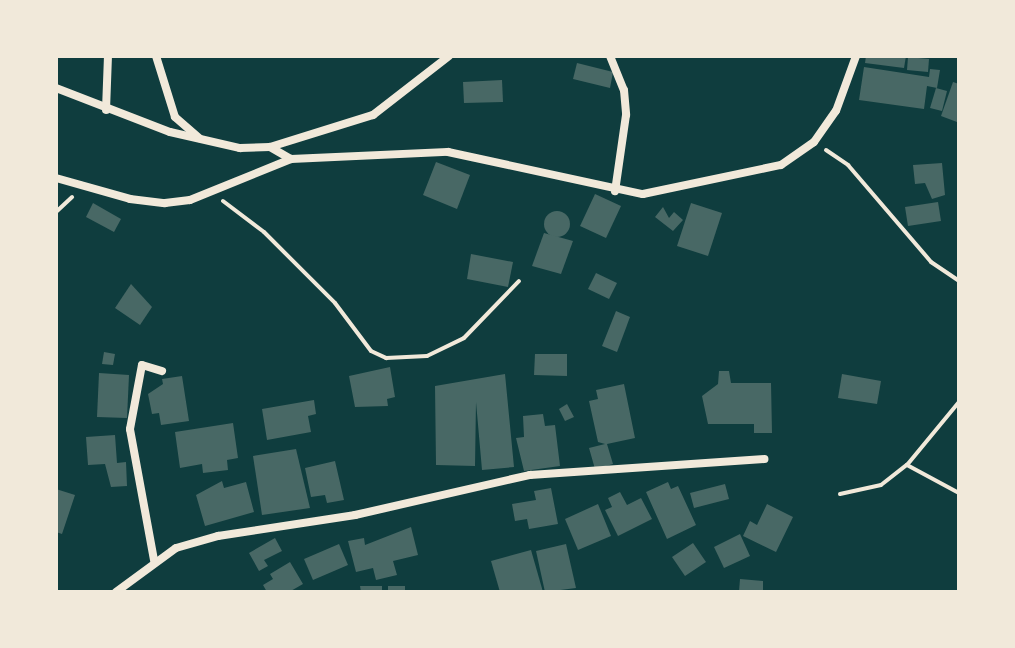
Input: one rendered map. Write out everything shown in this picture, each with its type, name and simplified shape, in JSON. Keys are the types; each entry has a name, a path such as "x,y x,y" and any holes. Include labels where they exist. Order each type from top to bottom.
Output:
{"street":[{"path":"106,110 108,56"},
{"path":"156,56 175,117 202,141"},
{"path":"56,88 106,110 202,141 270,147 373,115 449,56"},
{"path":"610,56 624,90 626,115 615,191"},
{"path":"56,178 130,199 165,203 212,192 291,159 448,152 487,156 615,191 680,190 781,165 814,142 836,111 856,56"},
{"path":"270,147 291,159"},
{"path":"154,560 130,429 142,365 162,371"},
{"path":"116,592 154,560 218,536 368,512 530,475 764,459"}],"path":[{"path":"814,142 848,165 931,262 959,281"},
{"path":"212,192 264,232 335,303 371,351 386,358 427,356 464,338 519,281"},
{"path":"840,494 881,485 907,465 959,402"},
{"path":"907,465 959,493"}],"building":[{"path":"866,56 906,56 904,68 865,63"},
{"path":"908,57 929,59 928,72 907,70"},
{"path":"577,63 613,72 610,88 573,79"},
{"path":"864,67 929,77 930,69 940,70 937,88 927,86 924,109 859,100"},
{"path":"502,80 503,102 464,103 463,82"},
{"path":"953,82 959,84 957,122 941,116"},
{"path":"936,88 947,91 942,111 930,108"},
{"path":"436,162 470,175 457,209 423,195"},
{"path":"942,163 945,195 932,199 925,183 915,184 913,165"},
{"path":"595,194 621,206 606,238 580,226"},
{"path":"938,202 941,221 908,226 905,207"},
{"path":"93,203 121,219 114,232 86,217"},
{"path":"691,203 722,213 708,256 677,246"},
{"path":"663,207 669,218 674,212 683,220 673,231 655,217"},
{"path":"557,211 566,215 570,224 566,233 557,237 548,233 544,224 548,215"},
{"path":"544,233 573,241 561,274 532,266"},
{"path":"471,254 513,262 508,287 467,279"},
{"path":"596,273 617,283 609,299 588,289"},
{"path":"131,284 152,307 140,325 115,308"},
{"path":"616,311 630,317 617,352 602,346"},
{"path":"104,352 115,354 113,365 102,364"},
{"path":"535,354 567,354 567,376 534,375"},
{"path":"390,367 395,397 387,399 388,406 355,407 349,376"},
{"path":"719,371 729,371 731,383 771,383 772,433 754,433 754,424 708,424 702,396 718,384"},
{"path":"99,373 129,375 127,418 97,417"},
{"path":"505,374 514,467 482,470 476,402 475,466 436,465 435,386"},
{"path":"842,374 881,381 877,404 838,398"},
{"path":"182,376 189,421 161,425 159,413 152,414 148,394 163,384 162,379"},
{"path":"624,384 635,438 607,444 613,464 595,469 589,448 605,444 598,442 589,401 598,399 596,390"},
{"path":"314,400 316,414 308,416 311,432 267,440 262,409"},
{"path":"567,404 574,417 565,421 559,409"},
{"path":"543,414 545,426 555,425 560,466 524,471 516,438 524,437 523,416"},
{"path":"233,423 238,458 227,460 228,470 203,473 202,464 180,468 175,432"},
{"path":"115,435 117,463 126,462 127,486 111,487 105,464 88,465 86,437"},
{"path":"296,449 310,508 262,515 253,456"},
{"path":"335,461 344,500 327,503 325,495 311,497 305,468"},
{"path":"222,481 224,488 246,482 254,512 205,526 196,495"},
{"path":"668,482 671,489 678,486 696,525 667,539 646,492"},
{"path":"725,484 729,499 694,508 690,493"},
{"path":"551,488 558,524 529,529 527,519 515,521 512,504 536,500 534,491"},
{"path":"56,489 75,495 62,534 56,532"},
{"path":"620,492 627,505 641,498 652,519 618,536 605,510 612,507 608,498"},
{"path":"598,504 611,536 578,550 565,519"},
{"path":"767,504 793,517 776,552 743,536 750,521 757,525"},
{"path":"411,527 418,555 393,561 397,575 376,580 373,568 356,572 348,541 364,538 365,545"},
{"path":"740,534 750,556 724,568 714,547"},
{"path":"275,538 282,551 264,560 268,566 259,571 249,553"},
{"path":"693,543 706,562 685,576 672,557"},
{"path":"339,544 348,565 313,580 304,559"},
{"path":"566,544 576,588 545,592 536,551"},
{"path":"531,550 543,592 500,592 491,561"},
{"path":"290,562 303,584 289,592 267,592 263,585 273,579 270,574"},
{"path":"740,579 763,581 763,592 739,592"},
{"path":"360,586 382,586 382,592 361,592"},
{"path":"388,586 405,586 405,592 388,592"}]}
